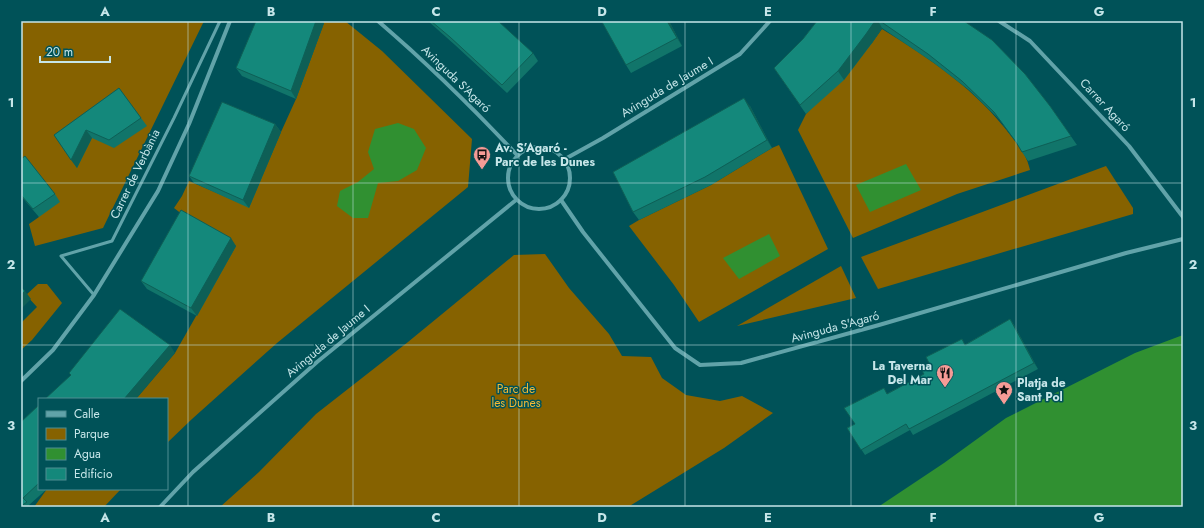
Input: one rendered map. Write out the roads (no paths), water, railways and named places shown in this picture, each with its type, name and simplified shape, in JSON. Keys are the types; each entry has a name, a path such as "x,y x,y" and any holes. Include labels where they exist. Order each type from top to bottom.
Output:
{"street":[{"name":"Carrer de Verbània","path":"21,381 53,350 94,295 158,191 188,124 230,21"},
{"name":"Avinguda S'Agaró","path":"378,21 480,115 518,155"},
{"name":"Avinguda de Jaume I","path":"565,159 603,138 740,54 770,21"},
{"name":"Carrer Agaró","path":"999,21 1030,41 1129,146 1183,217"},
{"path":"542,146 555,150 565,159 569,167 570,185 561,200 547,208 538,209 522,205 516,200 509,189 507,177 510,165 523,150 542,146"},
{"name":"Avinguda de Jaume I","path":"160,507 193,472 317,362 516,200"},
{"name":"Avinguda S'Agaró","path":"561,200 583,232 675,348 700,365 741,363 879,325 1126,253 1183,239"}],"lane":[{"name":"Carrer de Verbània","path":"94,295 61,256 112,241 174,118 220,21"}],"water":[{"path":"398,123 414,129 426,148 417,170 398,181 378,183 368,218 353,218 337,206 340,191 358,182 374,169 368,152 375,129"},
{"path":"906,164 921,190 870,212 856,185"},
{"path":"769,234 780,256 739,279 723,258"},
{"path":"1183,335 1183,507 878,507 944,463 1006,418 1135,353"}],"place":[{"name":"Av. S’Agaró - Parc de les Dunes","path":"482,170"},
{"name":"La Taverna Del Mar","path":"945,388"},
{"name":"Platja de Sant Pol","path":"1004,405"}],"park label":[{"name":"Parc de les Dunes","path":"516,396"}]}
